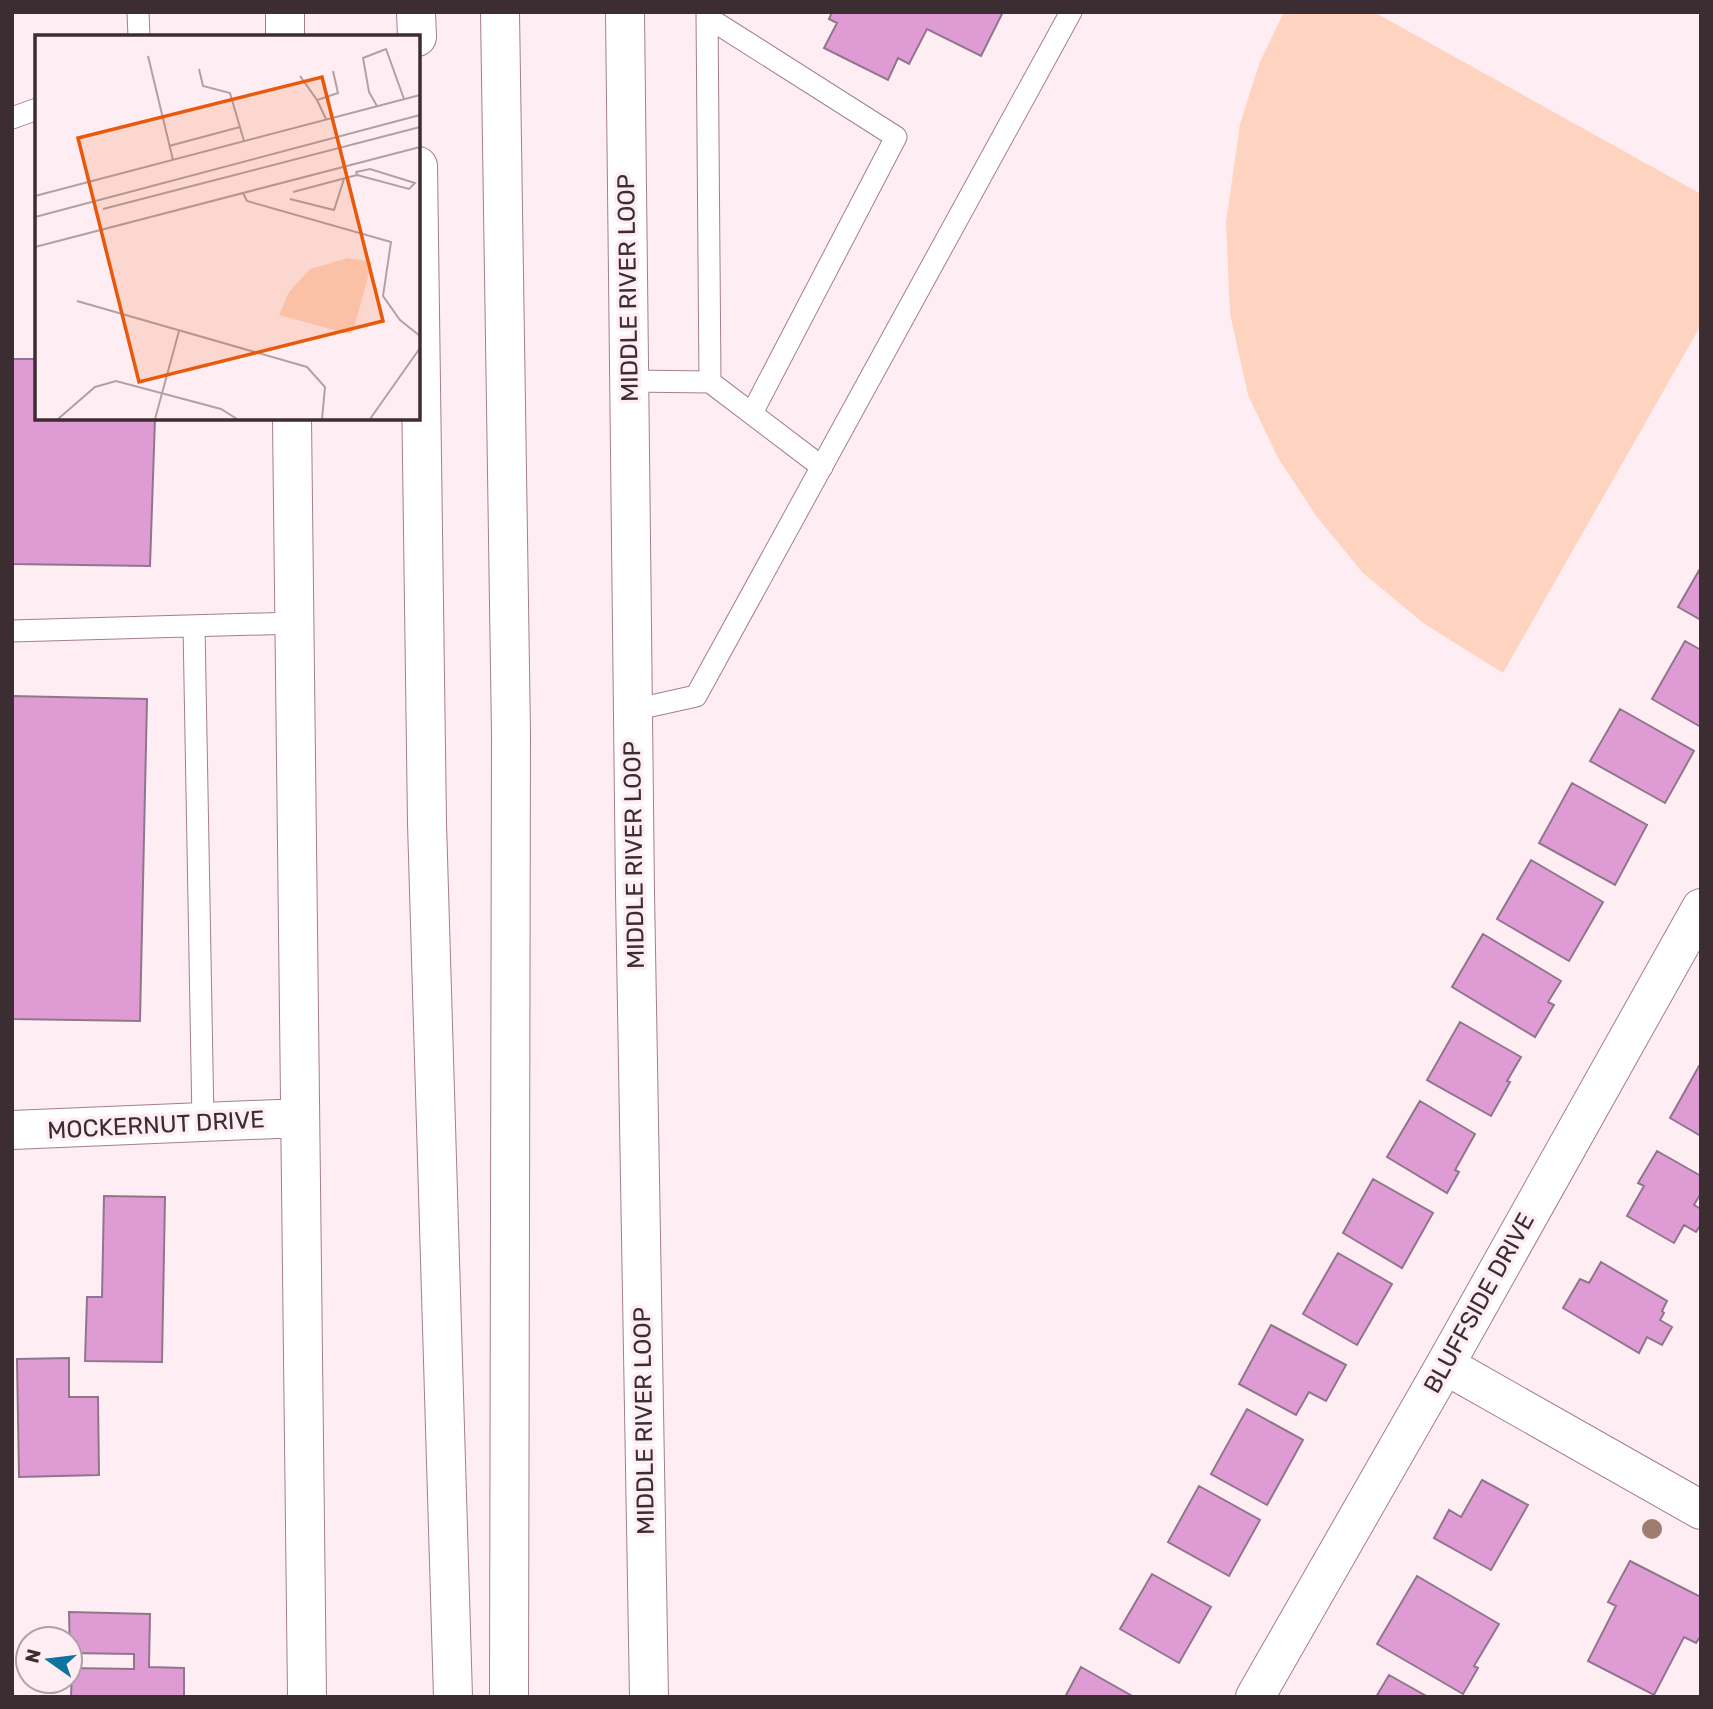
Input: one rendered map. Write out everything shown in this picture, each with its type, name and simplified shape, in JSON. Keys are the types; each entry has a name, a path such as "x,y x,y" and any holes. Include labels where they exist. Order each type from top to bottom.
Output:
{"main road":[{"path":"285,12 285,35"},
{"path":"416,12 417,35"},
{"path":"500,12 511,734 509,1697"},
{"name":"MIDDLE RIVER LOOP","path":"625,12 632,710 649,1697"},
{"path":"420,312 427,823 453,1697"},
{"path":"292,420 307,1697"},
{"name":"BLUFFSIDE DRIVE","path":"1255,1697 1701,908"},
{"name":"MOCKERNUT DRIVE","path":"12,1130 300,1118"},
{"path":"1445,1365 1701,1510"}],"lane":[{"path":"138,12 139,35"},
{"path":"632,710 696,696 1071,12"},
{"path":"707,15 710,382"},
{"path":"707,15 896,137 752,413"},
{"path":"12,118 35,109"},
{"path":"629,381 710,382 822,467"},
{"path":"12,631 294,623"},
{"path":"194,626 203,1122"}],"shaded area":[{"path":"1284,12 1374,12 1701,194 1701,325 1503,673 1423,623 1363,573 1317,517 1278,458 1248,395 1230,314 1226,222 1240,124 1259,64"}],"building":[{"path":"832,12 1003,12 981,56 927,29 909,64 898,58 888,80 824,48 837,23 829,19"},
{"path":"12,359 35,359 35,420 155,420 150,566 12,564"},
{"path":"1701,567 1701,620 1678,607"},
{"path":"1685,641 1701,650 1701,727 1652,699"},
{"path":"12,696 147,699 140,1021 12,1019"},
{"path":"1620,709 1694,751 1665,803 1590,761"},
{"path":"1572,783 1647,825 1615,885 1539,843"},
{"path":"1531,860 1603,902 1569,961 1497,919"},
{"path":"1483,934 1561,981 1548,1002 1554,1005 1535,1037 1452,987"},
{"path":"1460,1022 1521,1057 1491,1116 1427,1080"},
{"path":"1699,1066 1701,1067 1701,1136 1670,1118"},
{"path":"1420,1101 1475,1134 1455,1170 1459,1172 1447,1193 1387,1157"},
{"path":"1657,1151 1701,1176 1701,1193 1694,1205 1701,1209 1701,1224 1696,1232 1684,1225 1674,1243 1627,1216 1644,1186 1638,1183"},
{"path":"1373,1179 1433,1213 1402,1268 1343,1233"},
{"path":"104,1196 165,1197 162,1362 85,1361 87,1297 102,1297"},
{"path":"1338,1253 1392,1284 1357,1345 1303,1314"},
{"path":"1601,1262 1667,1301 1660,1320 1672,1327 1662,1345 1647,1337 1639,1353 1563,1308 1580,1279 1589,1283"},
{"path":"1271,1325 1346,1365 1326,1401 1309,1392 1296,1415 1239,1384"},
{"path":"69,1358 69,1397 98,1397 99,1475 19,1477 17,1359"},
{"path":"1247,1409 1303,1440 1267,1505 1211,1474"},
{"path":"1482,1480 1528,1505 1491,1570 1434,1538 1449,1510 1461,1517"},
{"path":"1199,1486 1260,1520 1229,1576 1168,1542"},
{"path":"1630,1561 1701,1597 1701,1635 1696,1643 1684,1637 1654,1695 1588,1661 1616,1606 1608,1602"},
{"path":"1152,1574 1211,1607 1179,1663 1120,1629"},
{"path":"1417,1576 1499,1624 1474,1666 1478,1668 1463,1694 1377,1644"},
{"path":"69,1612 150,1614 149,1667 184,1668 184,1697 71,1697 84,1695 84,1668 134,1669 134,1654 84,1653 84,1625 69,1625"},
{"path":"1081,1667 1134,1697 1065,1697"},
{"path":"1389,1675 1428,1697 1376,1697"}]}
